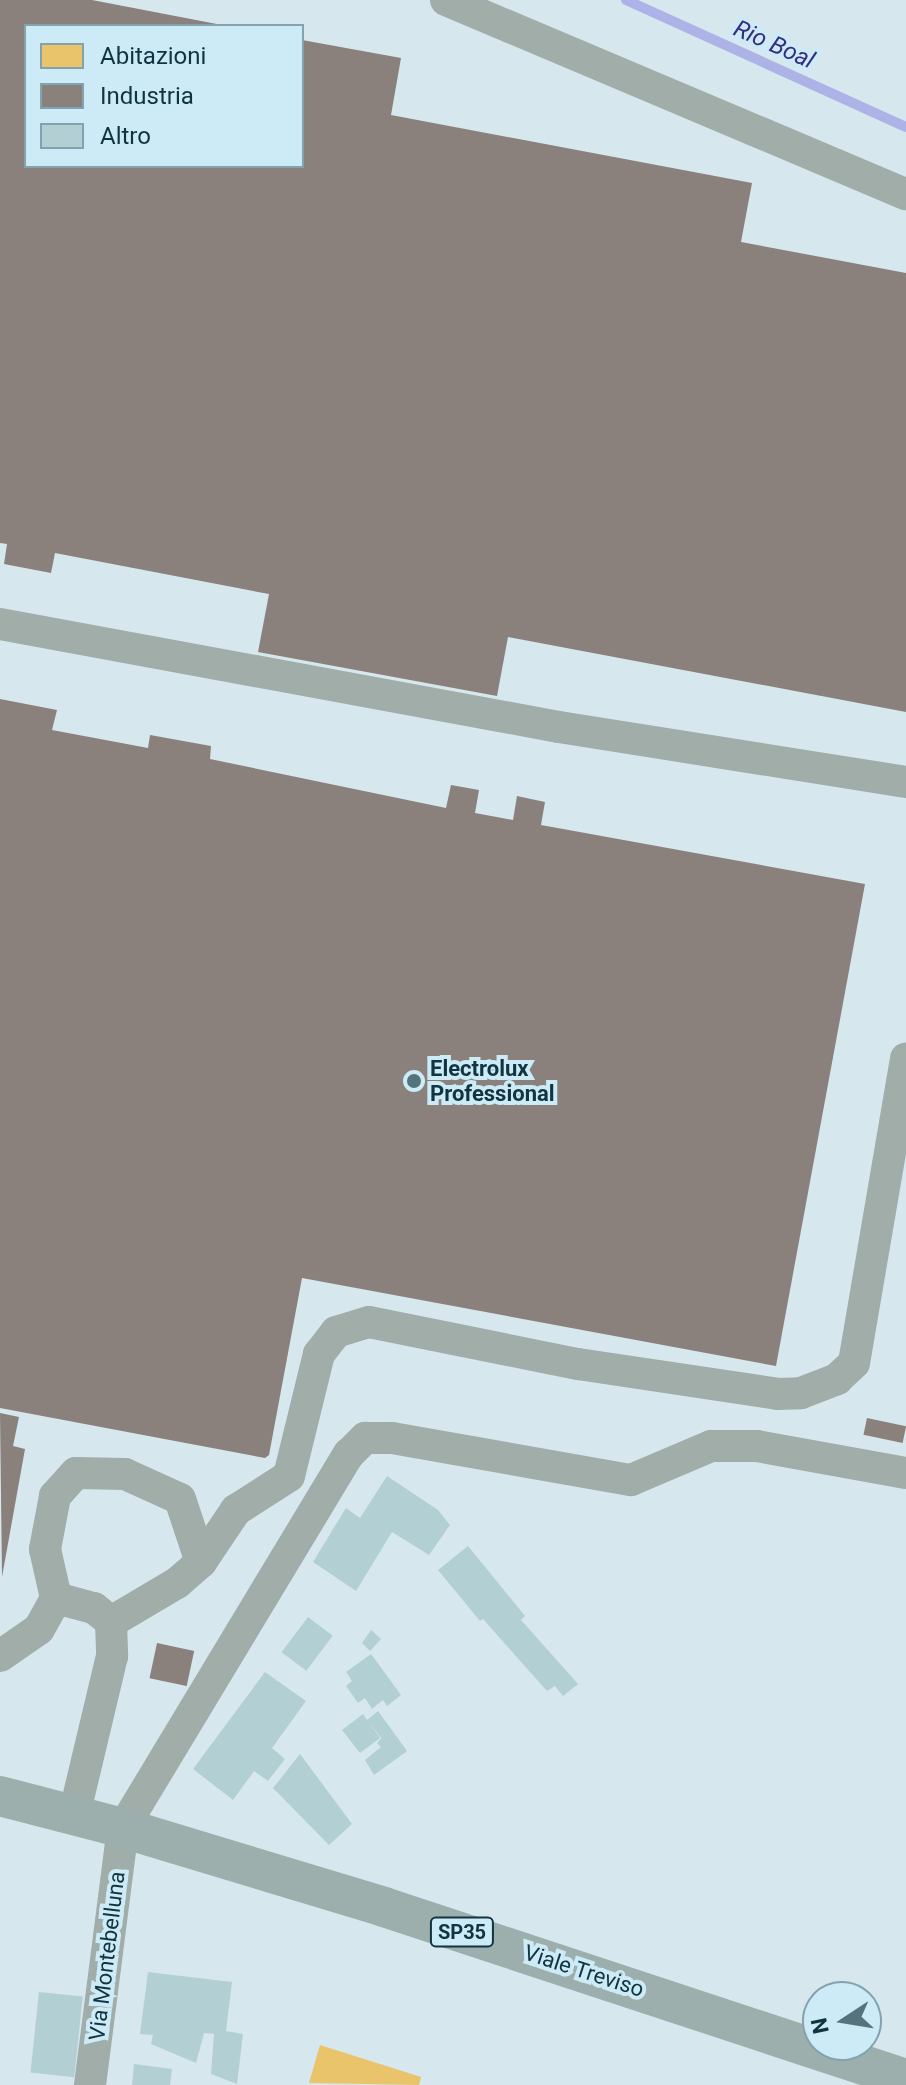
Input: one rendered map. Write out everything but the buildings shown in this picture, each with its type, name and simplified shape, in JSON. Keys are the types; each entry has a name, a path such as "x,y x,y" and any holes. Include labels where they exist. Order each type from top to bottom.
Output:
{"main road":[{"name":"Viale Treviso","path":"0,1796 123,1828 399,1911 906,2079"}],"street":[{"path":"446,0 906,194"},
{"path":"0,624 559,727 906,782"},
{"path":"111,1622 177,1583 201,1562 236,1510 289,1476 319,1354 336,1332 369,1322 578,1364 778,1394 801,1393 837,1379 854,1363 906,1058"},
{"path":"123,1828 349,1454 365,1438 392,1438 631,1480 711,1446 757,1446 906,1473"},
{"path":"0,1656 39,1629 56,1598 45,1549 55,1496 76,1473 125,1474 180,1499 201,1562"},
{"path":"56,1598 94,1608 111,1622 112,1656 74,1815"},
{"name":"Via Montebelluna","path":"90,2085 123,1828"}],"waterway":[{"name":"Rio Boal","path":"626,0 906,127"}],"place":[{"name":"Electrolux Professional","path":"414,1081"}]}
